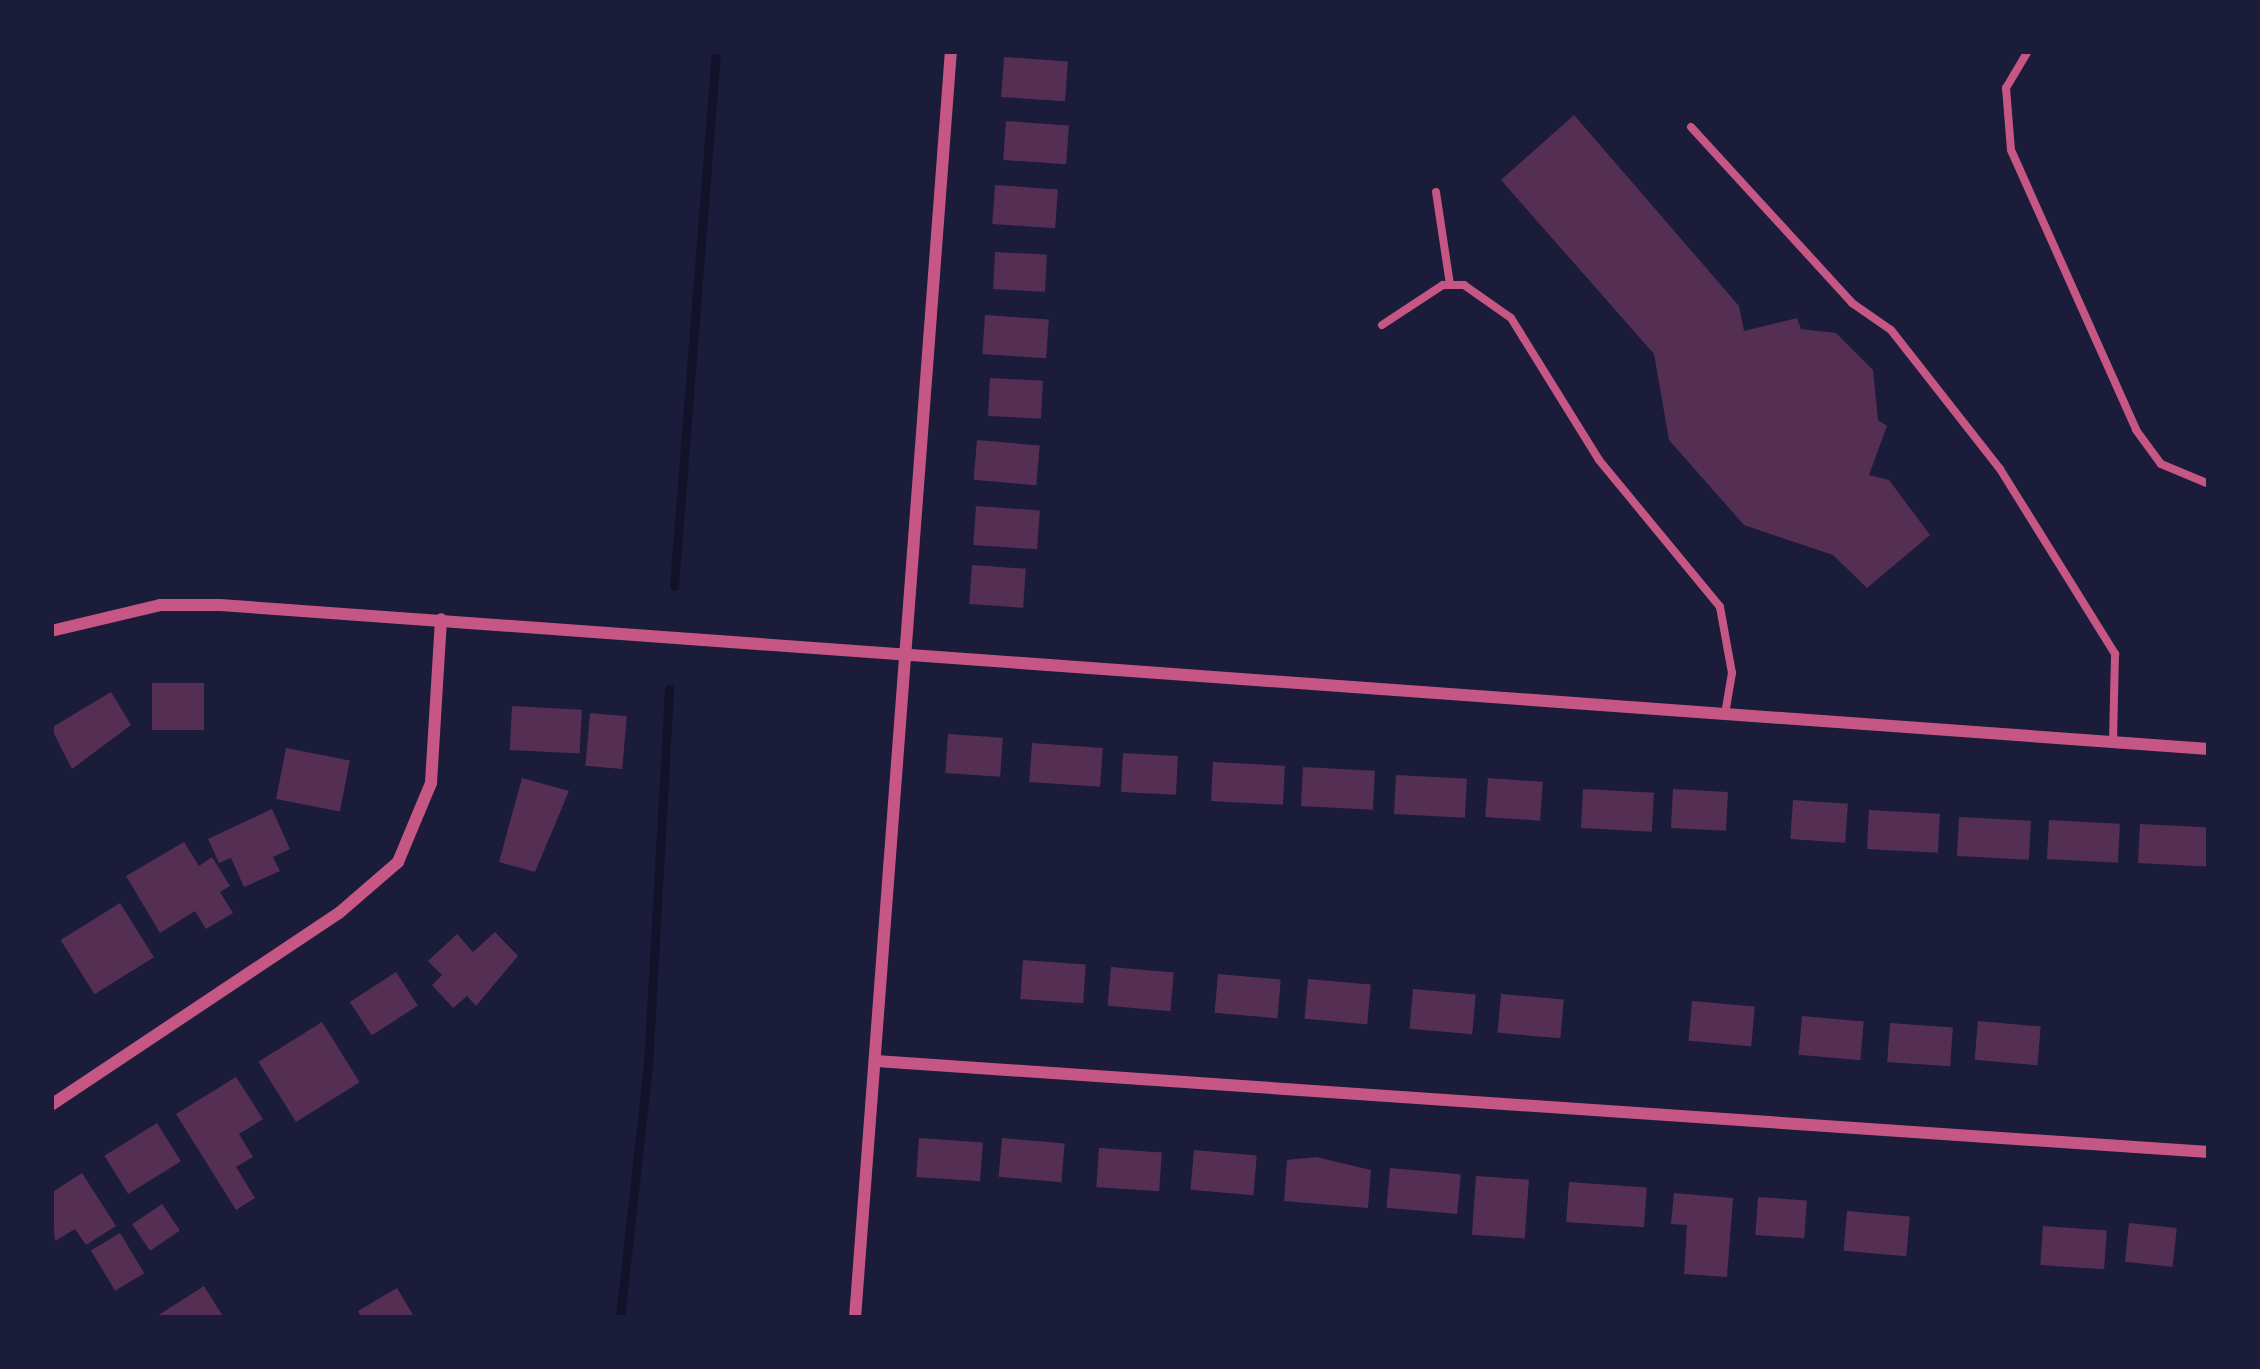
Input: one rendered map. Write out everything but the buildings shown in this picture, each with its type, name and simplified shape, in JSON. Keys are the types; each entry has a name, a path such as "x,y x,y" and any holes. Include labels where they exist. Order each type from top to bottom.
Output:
{"street":[{"path":"855,1318 951,51"},
{"path":"52,626 160,605 441,619 2209,749"},
{"path":"51,1106 339,913 398,862 431,784 441,619"},
{"path":"876,1060 2209,1152"}],"lane":[{"path":"2028,51 2006,88 2011,150 2136,430 2162,464 2209,484"},
{"path":"1691,127 1852,303 1891,330 2000,469 2115,654 2113,742"},
{"path":"1436,192 1450,285"},
{"path":"1382,325 1423,293 1450,285 1464,285 1511,318 1599,460 1720,607 1732,673 1725,714"}],"waterway":[{"path":"674,586 716,51"},
{"path":"620,1318 648,1066 669,689"}]}
